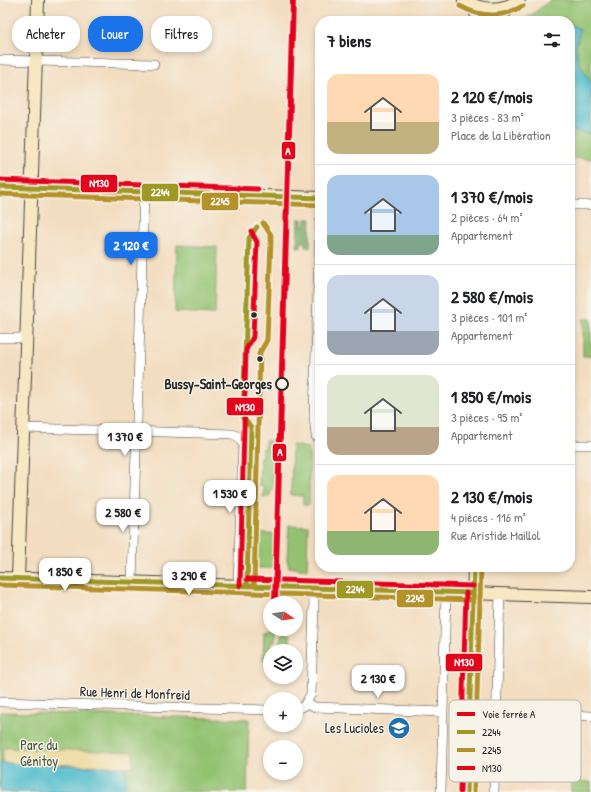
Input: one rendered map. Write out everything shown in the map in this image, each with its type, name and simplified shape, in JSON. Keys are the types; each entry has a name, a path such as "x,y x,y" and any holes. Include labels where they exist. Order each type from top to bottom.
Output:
{"street":[{"path":"18,579 38,0"},
{"path":"467,2 485,8 501,8 517,2"},
{"path":"467,2 477,16"},
{"path":"502,16 517,2"},
{"path":"0,60 154,64"},
{"path":"0,187 315,198"},
{"path":"132,582 144,192"},
{"path":"575,205 591,205"},
{"path":"0,338 26,338"},
{"path":"315,384 315,421"},
{"path":"23,428 232,434 239,437 242,445 238,585"},
{"path":"575,445 591,445"},
{"path":"470,700 474,572"},
{"path":"0,578 591,597"},
{"path":"303,707 307,703 311,694 314,605 313,588"},
{"path":"440,792 446,592"},
{"path":"496,700 500,594"},
{"name":"Rue Henri de Monfreid","path":"0,702 263,710"},
{"path":"307,703 315,707 443,712"},
{"path":"581,715 591,716"},
{"path":"467,782 467,792"},
{"path":"494,782 494,792"}],"green space":[{"path":"551,0 591,0 591,159 575,158 575,16 530,16"},
{"path":"298,219 302,219 302,226 305,226 306,219 311,219 310,248 305,247 305,242 301,242 301,247 297,247"},
{"path":"177,245 217,247 215,314 175,312"},
{"path":"583,319 591,319 591,356 583,356"},
{"path":"265,440 273,441 273,486 269,497 263,497 264,487 259,486 260,457 262,457 262,449 265,449"},
{"path":"292,445 309,448 309,505 303,505 303,496 291,495"},
{"path":"289,525 308,526 307,570 289,567 287,559"},
{"path":"261,534 275,534 273,568 257,568 257,539 261,539"},
{"path":"264,636 275,636 275,642 271,642 271,644 264,644"},
{"path":"281,636 290,636 290,644 280,644"},
{"name":"Parc du Génitoy","path":"0,712 249,719 247,792 0,792"},
{"path":"571,782 591,782 591,792 571,792"}],"sand":[{"path":"3,748 133,752 133,767 3,763"}],"water":[{"path":"575,27 580,29 576,46 578,61 591,83 591,134 575,131"},
{"path":"0,763 126,767 125,792 0,792"}],"rail line":[{"name":"A","path":"275,596 293,0"}],"transit line":[{"name":"2245","path":"460,6 476,13 492,15 507,13 523,6"},
{"name":"N130","path":"0,180 258,189"},
{"name":"2244","path":"0,187 315,198"},
{"name":"2245","path":"0,194 315,205"},
{"name":"2245","path":"259,354 267,340 271,242 271,235 263,223"},
{"name":"2244","path":"251,427 243,418 249,238 257,227"},
{"name":"N130","path":"240,586 246,350 253,337 257,242 251,231"},
{"name":"2245","path":"254,586 260,350"},
{"name":"2244","path":"247,586 251,427"},
{"name":"2244","path":"470,700 474,572"},
{"name":"2245","path":"477,700 481,572"},
{"name":"2244","path":"0,578 473,593"},
{"name":"N130","path":"247,579 473,586"},
{"name":"2245","path":"0,585 473,600"},
{"name":"N130","path":"463,700 466,593"},
{"name":"N130","path":"460,782 460,792"},
{"name":"2244","path":"467,782 467,792"},
{"name":"2245","path":"474,782 474,792"}],"place":[{"name":"Bussy-Saint-Georges","path":"282,384"},
{"name":"Les Lucioles","path":"399,728"}]}
